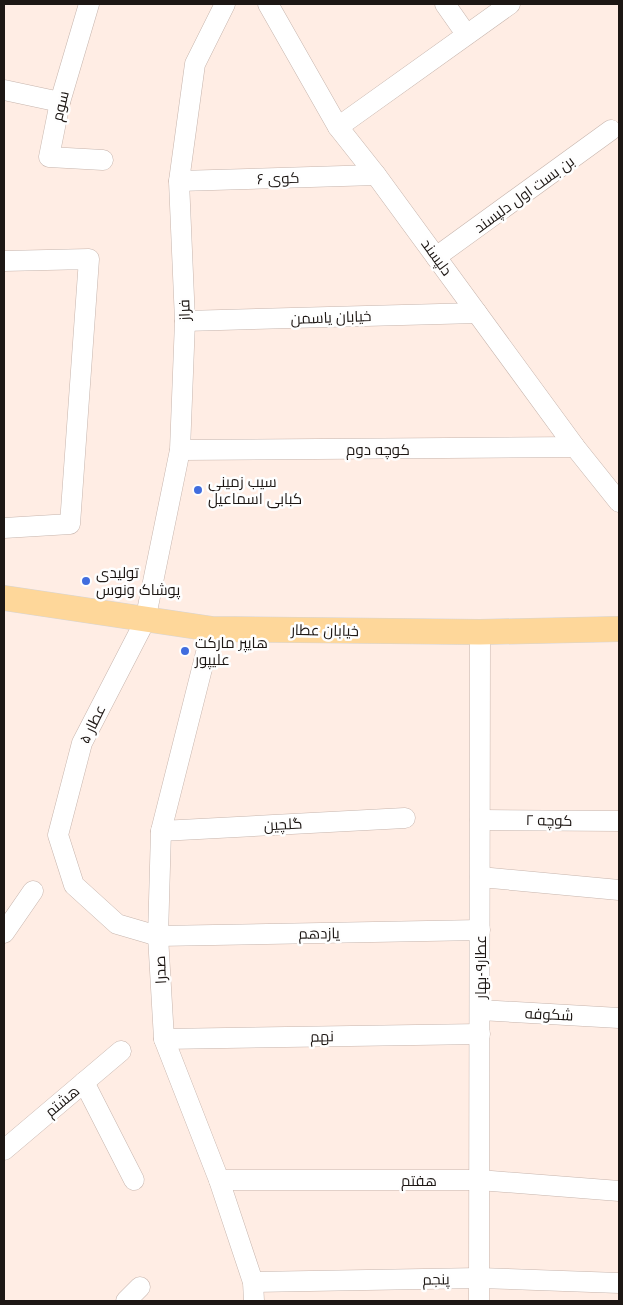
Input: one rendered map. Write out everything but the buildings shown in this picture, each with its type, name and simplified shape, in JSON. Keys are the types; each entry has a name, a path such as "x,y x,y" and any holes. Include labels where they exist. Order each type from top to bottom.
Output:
{"main road":[{"name":"خیابان عطار","path":"4,598 145,621 212,629 480,632 619,629"}],"street":[{"name":"سوم","path":"89,4 60,102 49,157 102,160"},
{"name":"فراز","path":"145,621 180,450 185,321 179,181 195,64 225,4"},
{"name":"دلپسند","path":"268,4 338,127 376,175 575,447 619,502"},
{"path":"445,4 466,34"},
{"path":"338,127 510,4"},
{"path":"4,90 60,102"},
{"name":"بن بست اول دلپسند","path":"436,257 611,130"},
{"name":"کوی ۶","path":"179,181 376,175"},
{"path":"4,261 89,259 70,524 4,528"},
{"name":"خیابان یاسمن","path":"185,321 477,313"},
{"name":"کوچه دوم","path":"180,450 575,447"},
{"name":"عطار ۵","path":"58,835 82,743 145,621"},
{"name":"صدرا","path":"212,629 161,831 158,936 164,1039 219,1180 254,1292"},
{"name":"عطار۹-بهار","path":"480,632 480,1301"},
{"name":"گلچین","path":"161,831 405,818"},
{"name":"کوچه ۲","path":"480,820 619,821"},
{"name":"یازدهم","path":"58,835 74,886 117,924 158,936 480,930"},
{"path":"480,877 619,890"},
{"path":"4,933 33,891"},
{"name":"شکوفه","path":"480,1010 619,1018"},
{"name":"نهم","path":"164,1039 480,1034"},
{"name":"هشتم","path":"4,1150 121,1051"},
{"path":"84,1082 134,1180"},
{"name":"هفتم","path":"219,1180 480,1180 619,1191"},
{"name":"پنجم","path":"254,1292 479,1278 619,1283"}],"place":[{"name":"سیب زمینی کبابی اسماعیل","path":"198,490"},
{"name":"تولیدی پوشاک ونوس","path":"86,581"},
{"name":"هایپر مارکت علیپور","path":"185,651"}]}
